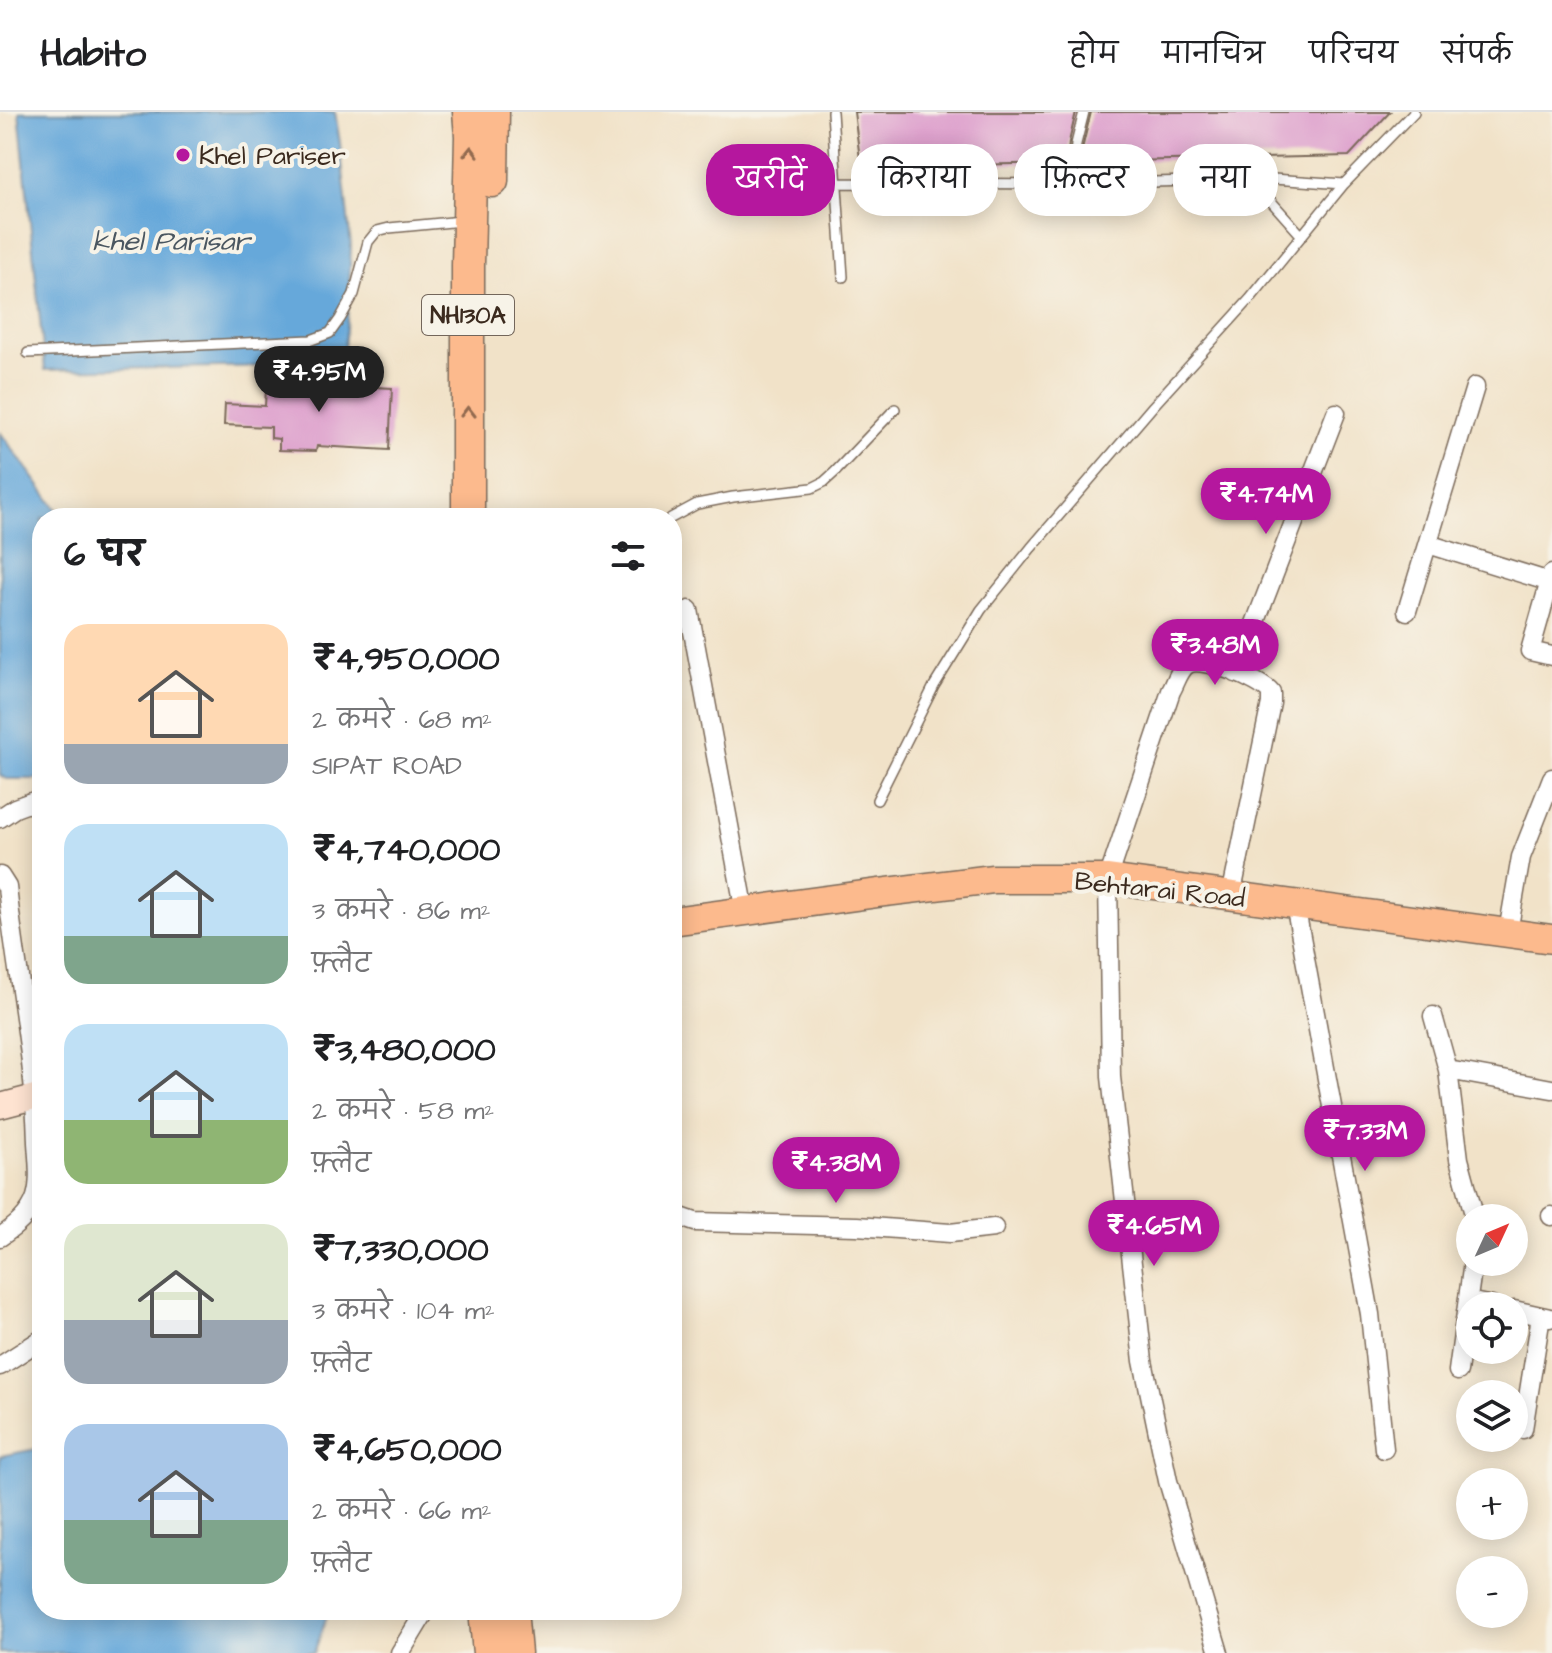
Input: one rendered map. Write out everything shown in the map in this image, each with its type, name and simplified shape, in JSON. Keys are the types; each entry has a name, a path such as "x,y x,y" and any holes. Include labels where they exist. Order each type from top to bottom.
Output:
{"highway":[{"name":"NH130A","path":"468,508 469,112"},
{"name":"NH130A","path":"489,508 493,112"},
{"path":"486,1620 489,1653"},
{"path":"512,1620 515,1653"}],"main road":[{"name":"Behtarai Road","path":"682,920 993,879 1108,879 1552,939"}],"street":[{"path":"1407,611 1475,387"},
{"path":"1236,673 1336,413"},
{"path":"1428,544 1551,578 1530,651 1552,656"},
{"path":"689,610 745,912"},
{"path":"1219,1653 1168,1481 1143,1361 1111,1077 1108,879 1171,691 1182,669 1189,663 1212,663 1259,683 1271,693 1231,896"},
{"path":"1508,932 1521,857 1552,778"},
{"path":"0,818 32,802"},
{"path":"0,876 7,887 6,931 32,1061"},
{"path":"1295,904 1370,1314 1384,1449"},
{"path":"1433,1016 1448,1070 1459,1159 1471,1204"},
{"path":"1448,1070 1552,1089"},
{"path":"0,1106 32,1098"},
{"path":"0,1237 21,1222 32,1205"},
{"path":"682,1219 950,1233 994,1228"},
{"path":"1528,1406 1547,1317"},
{"path":"0,1366 32,1345"},
{"path":"1458,1371 1459,1364"},
{"path":"400,1653 420,1620"}],"lane":[{"path":"832,112 843,277"},
{"path":"1076,144 1084,112"},
{"path":"877,800 934,686 981,610 1132,429 1250,299 1344,184 1414,112"},
{"path":"1278,179 1344,184"},
{"path":"836,183 1014,184"},
{"path":"1278,209 1302,236"},
{"path":"28,353 311,340 330,333 340,319 354,294 368,242 377,231 469,221"},
{"path":"682,512 697,504 733,497 812,488 835,472 895,409"}],"water":[{"name":"khel Parisar","path":"19,112 335,112 351,246 342,365 45,370"},
{"path":"0,432 56,508 32,508 32,779 6,779 0,775"},
{"path":"32,1450 32,1620 326,1620 314,1653 0,1653 0,1456"}],"building":[{"path":"854,112 1076,112 1069,144 1014,144 1014,164 998,164 998,144 858,144"},
{"path":"1091,112 1390,112 1349,156 1278,158 1278,144 1173,144 1173,160 1157,160 1157,144 1083,144"},
{"path":"283,371 320,373 319,384 392,388 389,450 317,446 316,451 279,450 279,439 271,438 271,427 224,425 225,404 265,406 266,389 273,390 273,380 282,380"}],"place":[{"name":"Khel Pariser","path":"183,155"}]}
